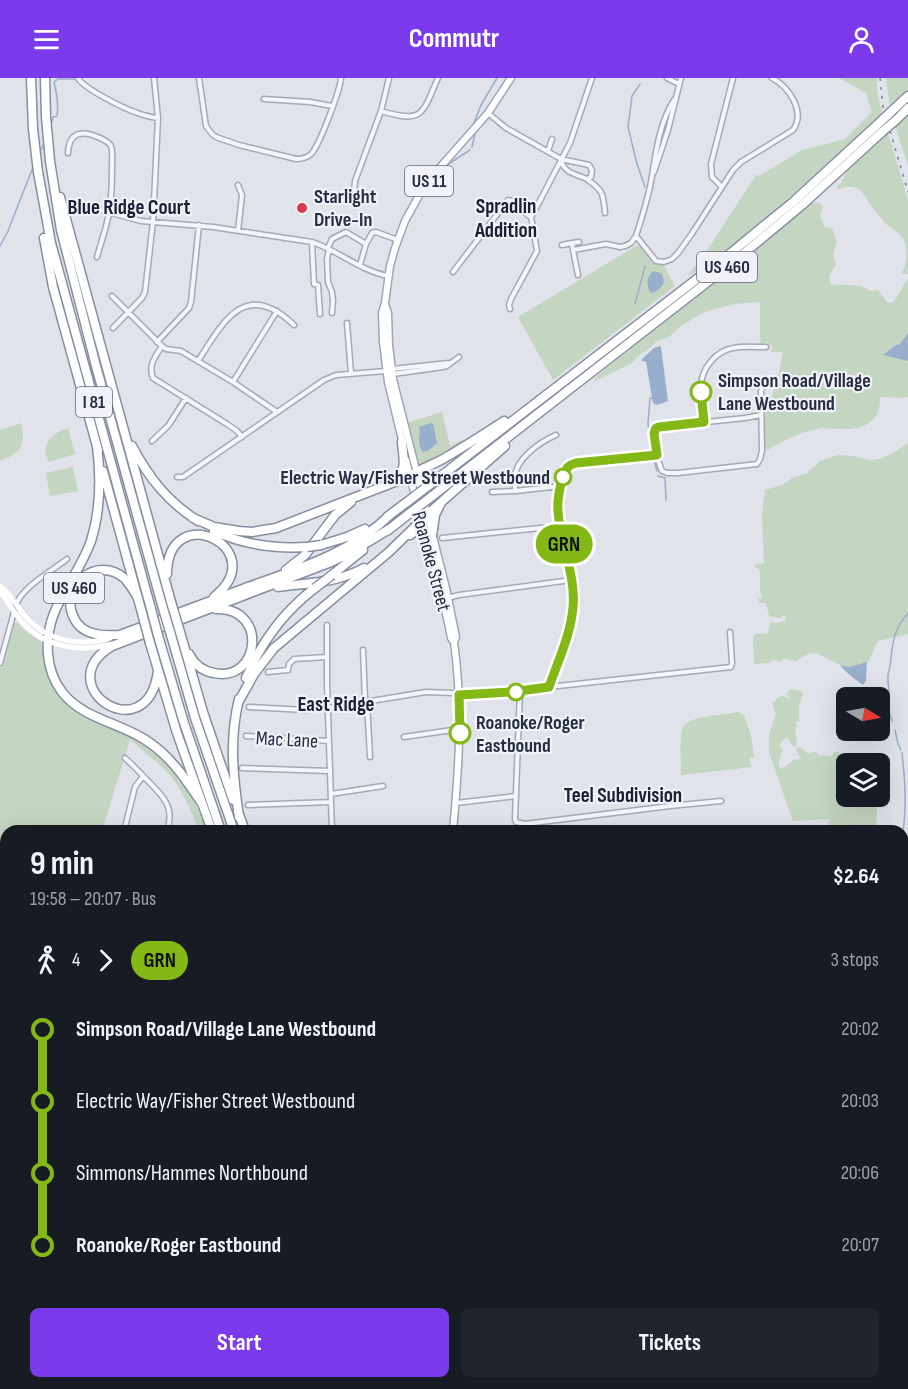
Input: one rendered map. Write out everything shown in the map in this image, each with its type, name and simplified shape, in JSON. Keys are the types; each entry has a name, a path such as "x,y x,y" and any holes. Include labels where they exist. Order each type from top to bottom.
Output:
{"highway":[{"name":"I 81","path":"31,78 33,129 41,193 58,274 151,609 155,641 219,825"},
{"name":"I 81","path":"45,78 50,161 61,230 162,606 175,634 195,718 232,825"},
{"path":"45,78 57,184 167,586 175,634 194,662 202,669 211,673 233,672 242,666 251,651 250,628 239,615 228,610 206,607"},
{"name":"US 460","path":"242,825 232,750 238,701 251,666 269,635 290,609 802,206 881,127 894,109 908,96"},
{"name":"US 460","path":"206,607 319,560 349,545 381,523 732,252 881,127 896,120 908,108"},
{"path":"41,193 44,239 51,279 138,598"},
{"path":"193,518 214,527 239,531 264,530 289,524 413,474 460,449 560,385"},
{"path":"238,701 254,674 274,648 378,561 563,394"},
{"path":"124,431 150,477 174,503 207,528 225,536 278,548 307,547 335,541 359,532 390,515"},
{"path":"395,481 403,471 402,442"},
{"path":"97,446 100,484 96,523 86,553 56,608 48,637 51,671 57,685 83,711 144,739 161,752 181,773 201,802"},
{"path":"273,578 305,555 335,515 361,495"},
{"path":"404,538 417,531 433,537 435,515 442,501"},
{"name":"US 460","path":"210,825 158,671 155,641 142,613 138,598 126,580 108,570 88,574 79,580 72,591 70,607 79,625 94,634 121,638 206,607 252,593 331,562 391,528"},
{"path":"167,586 167,563 174,546 184,538 194,535 213,537 228,551 232,570 230,579 223,589 206,607"},
{"path":"252,593 278,586 330,581 378,561"},
{"path":"121,638 96,659 93,666 92,685 102,702 122,710 141,705 153,691 158,671"},
{"path":"183,643 203,712 239,817"}],"main road":[{"name":"Roanoke Street","path":"413,474 402,442 390,372 388,313 385,303 388,276 398,240 409,213 426,185 488,113 511,78"},
{"name":"Roanoke Street","path":"390,372 424,518 433,537 446,588 445,598 458,670 460,747 454,825"},
{"name":"Roanoke Street","path":"433,537 435,570 453,622 456,637 454,642"}],"street":[{"path":"78,78 81,84 134,112 158,118"},
{"path":"113,328 145,292 153,222 158,118 154,78"},
{"path":"199,78 206,126 212,134 222,140 288,158 304,159 314,151 341,78"},
{"path":"354,191 355,181 381,111 389,78"},
{"path":"381,111 402,116 417,115 425,107 438,78"},
{"path":"531,217 577,127 592,78"},
{"path":"667,78 679,84"},
{"path":"573,250 606,244 625,246 631,243 636,236 652,177 655,151 681,78"},
{"path":"722,187 712,177 711,164 733,78"},
{"path":"636,236 656,261 662,263 668,261 678,253 691,236 741,162 788,134 796,126 797,112 791,94 772,78"},
{"path":"264,99 332,106"},
{"path":"488,113 506,128 561,159 591,167 591,177 587,179"},
{"path":"68,153 71,139 83,133 89,133 107,141 111,146 109,212 97,257"},
{"path":"548,151 552,139"},
{"path":"561,159 567,171 597,186 601,191 605,213"},
{"path":"564,167 568,161"},
{"path":"574,174 578,163"},
{"path":"238,185 242,195 238,231"},
{"path":"453,273 508,200 514,201 531,217 537,251 511,299 510,309"},
{"path":"72,202 141,221 199,225 312,242 373,272 388,276"},
{"path":"157,342 189,308 199,225"},
{"path":"332,313 333,301 328,282 327,259 332,239 346,232 366,244"},
{"path":"360,265 372,233 376,232 398,240"},
{"path":"312,242 314,284 318,285"},
{"path":"562,245 579,242"},
{"path":"572,243 578,275"},
{"path":"318,285 328,282"},
{"path":"318,285 320,314"},
{"path":"112,296 166,349 182,351 277,412"},
{"path":"198,361 221,325 234,313 247,306 255,304 270,307 294,325"},
{"path":"233,382 277,311"},
{"path":"347,323 351,373"},
{"path":"162,346 151,363 150,371 153,378 227,424 242,437"},
{"path":"704,422 701,383 703,374 714,357 730,348 766,347"},
{"path":"177,477 183,477 330,376 443,367 459,357"},
{"path":"761,415 656,428 654,433 657,455 662,471 667,473 757,464 762,451 761,391 763,386"},
{"path":"152,441 168,426 186,398"},
{"path":"515,491 514,476 520,461 532,450 556,435"},
{"path":"549,687 572,620 574,599 558,507 563,474 570,465 576,463 657,455"},
{"path":"492,492 561,486"},
{"path":"433,537 560,526"},
{"path":"0,663 18,599 28,588 67,559"},
{"path":"445,598 571,580"},
{"path":"0,586 6,590 28,619 48,637"},
{"path":"446,588 459,595"},
{"path":"0,591 26,626 65,646 84,649 103,646 121,638"},
{"path":"327,625 332,825"},
{"path":"249,707 305,710 426,692 459,695 520,691 731,667 730,632"},
{"path":"363,651 370,757"},
{"path":"268,672 288,670 289,664 294,659 327,657"},
{"path":"520,691 516,822 525,824 721,801"},
{"path":"404,737 460,729"},
{"name":"Mac Lane","path":"246,736 329,741"},
{"path":"125,758 167,802 170,818 168,825"},
{"path":"242,768 330,771"},
{"path":"126,825 135,787 143,776"},
{"path":"331,794 383,786"},
{"path":"456,803 516,796"},
{"path":"248,805 331,802"}],"green space":[{"path":"839,78 877,78 882,114 736,243 704,268 687,276 704,255 756,175 759,176 802,150 845,139 872,112 866,93"},
{"path":"886,78 908,78 908,91 890,108"},
{"path":"908,113 908,166 895,125"},
{"path":"888,133 908,200 908,274 901,274 906,256 903,238 885,223 857,188 838,189 836,187 842,182 848,169"},
{"path":"811,202 820,203 823,207 820,216 825,227 832,228 837,241 833,253 836,264 829,277 831,284 861,286 870,291 878,290 888,303 894,302 908,278 908,397 880,397 880,406 874,419 863,426 848,429 816,429 779,443 768,450 765,448 764,417 783,352 771,352 772,346 767,342 760,345 760,302 735,304 701,314 681,326 669,337 657,341 632,363 593,382 599,374 745,258"},
{"path":"641,243 649,257 663,264 675,286 553,380 518,317"},
{"path":"442,412 450,446 472,438 460,447 419,466 406,423"},
{"path":"21,423 23,438 20,448 13,455 0,461 0,430"},
{"path":"68,428 75,454 49,462 45,451 46,446 52,437"},
{"path":"908,443 908,634 878,641 868,662 849,667 816,653 808,654 796,661 784,659 779,662 773,660 770,663 754,664 753,636 757,633 767,634 771,622 785,621 786,617 783,615 781,618 769,616 766,603 760,603 758,599 762,598 759,569 755,568 755,565 764,563 762,516 765,490 782,485 792,478 807,473 820,461 838,455 870,460 879,459"},
{"path":"73,467 78,491 50,496 46,473"},
{"path":"18,623 43,643 41,644 45,658 61,697 132,736 164,758 187,785 204,825 197,825 183,794 171,777 130,740 104,825 0,825 0,668 12,627"},
{"path":"790,689 801,691 803,694 799,706 799,721 796,722 795,729 797,744 795,747 791,745 789,739 785,738 779,745 783,750 779,761 780,768 801,758 796,751 800,747 809,754 815,751 819,755 832,756 834,752 838,752 836,753 836,807 877,807 876,825 828,825 830,819 793,821 769,753 769,734 776,714 772,703 782,696 790,699 786,694"},
{"path":"738,712 744,715 751,735 754,757 749,758 752,767 681,775 683,727 700,718"}],"water":[{"path":"654,271 662,274 664,282 659,289 651,293 648,281"},
{"path":"908,333 908,361 883,355 899,345"},
{"path":"660,346 668,401 657,405 653,403 646,362 641,360 654,348"},
{"path":"431,423 437,443 423,452 419,443 419,427"},
{"path":"867,662 866,681 863,685 840,665 849,667"}],"waterway":[{"path":"474,123 481,105 497,78"},
{"path":"51,124 58,112 54,82 58,79 75,79"},
{"path":"640,84 632,96 628,127 645,187"},
{"path":"472,147 475,134"},
{"path":"40,152 44,143"},
{"path":"444,167 470,150"},
{"path":"0,246 33,167"},
{"path":"635,304 645,266"},
{"path":"651,451 648,423 650,398 653,398"},
{"path":"654,460 657,471"},
{"path":"658,476 665,478 666,500"},
{"path":"892,721 886,703 889,692 888,674 896,632 908,613"},
{"path":"895,730 901,750"},
{"path":"902,753 905,792 904,825"}],"railway":[{"path":"880,78 883,107 908,192"}],"bus line":[{"name":"GRN","path":"460,733 459,695 549,687 569,630 573,608 573,591 558,512 563,474 567,468 576,463 657,455 654,433 656,428 704,422 701,392"}],"place":[{"name":"Starlight Drive-In","path":"302,208"},
{"name":"Simpson Road/Village Lane Westbound","path":"701,392"},
{"name":"Electric Way/Fisher Street Westbound","path":"563,477"},
{"name":"Roanoke/Roger Eastbound","path":"460,733"}],"district":[{"name":"Blue Ridge Court","path":"129,207"},
{"name":"Spradlin Addition","path":"506,218"},
{"name":"East Ridge","path":"336,704"},
{"name":"Teel Subdivision","path":"623,795"}]}
